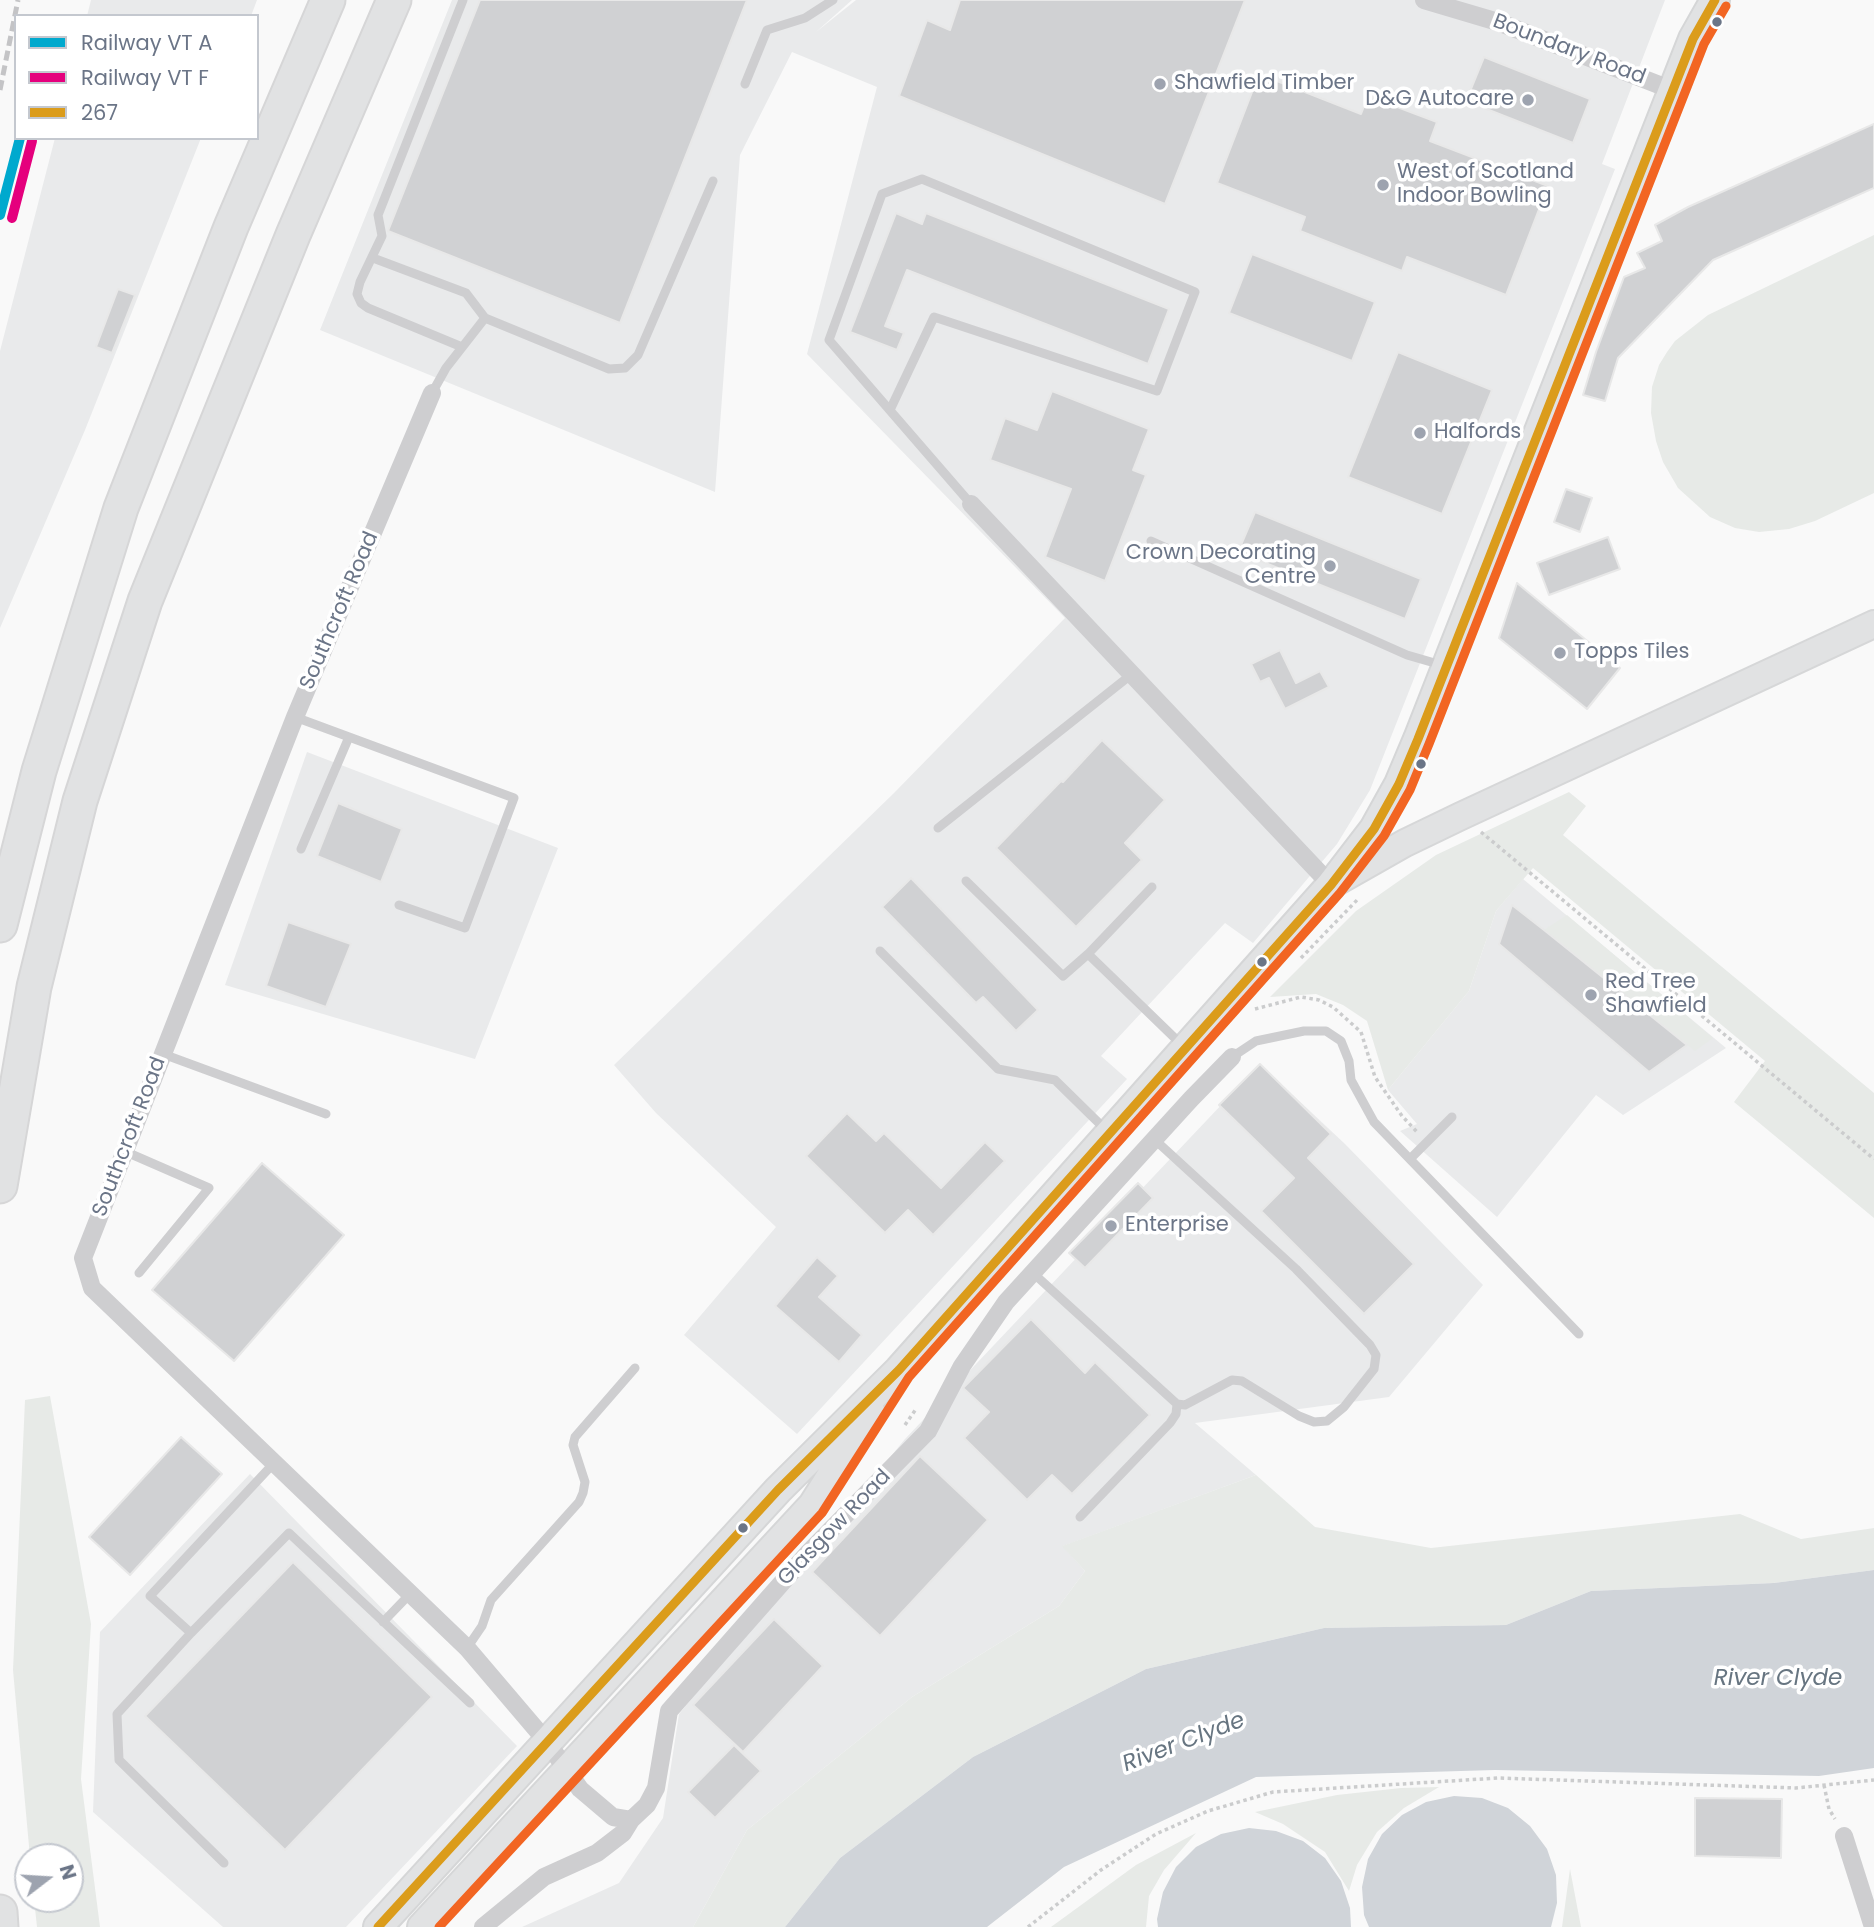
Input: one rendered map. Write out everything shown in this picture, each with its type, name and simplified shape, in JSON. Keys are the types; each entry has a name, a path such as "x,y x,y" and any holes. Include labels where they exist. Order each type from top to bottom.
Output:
{"highway":[{"path":"0,925 39,771 121,508 231,227 328,0"},
{"path":"0,1186 34,987 76,814 145,601 288,248 394,0"},
{"path":"0,1912 1,1927"}],"main road":[{"path":"1693,39 1698,0"},
{"path":"1331,885 1374,829 1399,784 1672,90 1693,39 1715,0"},
{"name":"Glasgow Road","path":"378,1927 778,1490 899,1370 1331,885"},
{"name":"Glasgow Road","path":"422,1927 813,1504 899,1370"}],"street":[{"name":"Boundary Road","path":"1424,0 1498,22 1672,90"},
{"name":"Southcroft Road","path":"432,393 295,717 82,1258 92,1289 467,1648 547,1742"},
{"path":"971,504 1331,885"},
{"name":"Glasgow Road","path":"1331,885 1405,843 1461,816 1874,624"},
{"name":"Glasgow Road","path":"483,1927 544,1877 597,1853 623,1833 631,1820 647,1805 656,1788 669,1711 809,1552 928,1431 962,1366 1006,1302 1154,1139 1233,1057"},
{"path":"547,1742 580,1789 613,1817 631,1820"},
{"path":"1844,1836 1872,1927"}],"lane":[{"path":"462,347 368,308 361,303 357,294 382,236 378,215 463,0"},
{"path":"746,84 767,30 805,18 832,0"},
{"path":"890,410 934,317 1157,391 1195,292 922,179 882,194 829,340 971,504"},
{"path":"373,258 466,293 485,318 609,369 625,368 638,355 713,181"},
{"path":"432,393 446,368 485,318"},
{"path":"1151,541 1407,655 1446,666"},
{"path":"938,828 1132,674"},
{"path":"295,717 514,798 466,928 398,905"},
{"path":"301,849 349,737"},
{"path":"966,881 1063,976 1088,954 1152,887"},
{"path":"880,951 998,1069 1055,1080 1110,1133"},
{"path":"1088,954 1186,1048"},
{"path":"1233,1057 1256,1041 1304,1031 1326,1031 1341,1041 1352,1080 1374,1122 1579,1334"},
{"path":"163,1054 326,1114"},
{"path":"1410,1159 1452,1117"},
{"path":"1033,1273 1177,1404 1185,1405 1232,1380 1242,1381 1299,1416 1314,1422 1327,1421 1344,1407 1374,1369 1376,1355 1370,1345 1296,1269 1154,1139"},
{"path":"124,1151 209,1188 139,1273"},
{"path":"467,1648 482,1626 491,1600 579,1502 584,1482 573,1445 575,1437 635,1368"},
{"path":"1080,1517 1170,1423 1176,1414 1177,1404"},
{"path":"191,1633 150,1596 274,1463"},
{"path":"224,1863 119,1760 117,1714 191,1633 289,1533 470,1703"},
{"path":"383,1622 410,1594"}],"path":[{"path":"1475,827 1874,1159"},
{"path":"1299,960 1366,891"},
{"path":"1252,1010 1261,1000"},
{"path":"899,1434 920,1402"},
{"path":"1028,1927 1101,1870 1156,1834 1208,1811 1273,1792 1498,1778 1796,1788 1874,1780"},
{"path":"1824,1785 1829,1809 1844,1836"}],"shaded area":[{"path":"91,0 257,0 252,14 88,14"},
{"path":"452,0 852,0 816,32 856,0 1665,0 1602,164 1615,169 1370,790 1337,844 1253,943 1225,923 1101,1056 1127,1079 797,1434 684,1335 776,1227 656,1113 614,1065 894,793 1065,618 807,354 877,87 792,52 740,155 715,492 320,330"},
{"path":"54,140 200,140 85,430 0,628 0,351"},
{"path":"1874,235 1874,493 1815,521 1789,529 1759,532 1735,528 1710,517 1678,488 1663,462 1651,413 1652,387 1659,365 1675,341 1708,315"},
{"path":"307,752 558,848 475,1059 225,985"},
{"path":"1569,792 1586,806 1563,835 1874,1093 1874,1218 1734,1102 1765,1061 1533,868 1496,911 1469,991 1388,1090 1367,1021 1343,1005 1316,994 1270,997 1356,911 1436,855"},
{"path":"1523,879 1726,1048 1623,1115 1596,1095 1497,1217 1400,1131 1417,1124 1388,1090 1469,991 1496,911"},
{"path":"1567,915 1713,1038 1695,1051 1544,930"},
{"path":"1260,1064 1345,1144 1483,1285 1389,1397 1195,1423 1256,1475 1063,1546 1085,1571 1059,1606 912,1697 747,1830 693,1927 522,1927 619,1883 663,1818 679,1714 905,1439"},
{"path":"50,1396 91,1624 81,1779 100,1927 37,1927 36,1913 84,1913 84,1843 29,1843 13,1670 25,1400"},
{"path":"250,1474 517,1746 346,1927 223,1927 93,1812 100,1632"},
{"path":"1256,1475 1315,1527 1431,1548 1740,1514 1801,1539 1874,1528 1874,1570 1774,1583 1591,1591 1506,1625 1324,1628 1146,1669 973,1757 840,1858 785,1927 693,1927 747,1830 912,1697 1059,1606 1085,1571 1062,1546"},
{"path":"1439,1787 1404,1808 1377,1832 1357,1865 1349,1891 1325,1852 1283,1824 1255,1812 1337,1795"},
{"path":"1196,1833 1164,1870 1149,1896 1146,1927 1051,1927 1136,1865"},
{"path":"1570,1869 1581,1927 1562,1927"}],"water":[{"name":"River Clyde","path":"1874,1570 1874,1768 1819,1776 1495,1770 1256,1777 1064,1867 987,1927 785,1927 840,1858 973,1757 1146,1669 1324,1628 1506,1625 1591,1591 1774,1583"},
{"path":"1454,1796 1482,1798 1508,1808 1530,1826 1547,1849 1556,1875 1557,1903 1551,1927 1369,1927 1364,1915 1362,1887 1368,1859 1382,1834 1402,1815 1426,1802"},
{"path":"1249,1828 1276,1831 1303,1841 1325,1858 1341,1881 1350,1908 1351,1927 1158,1927 1157,1919 1163,1892 1176,1867 1196,1847 1221,1834"}],"building":[{"path":"480,0 747,0 620,323 388,231"},
{"path":"960,0 1245,0 1165,204 899,96 927,20 950,30"},
{"name":"D&G Autocare","path":"1484,57 1590,99 1573,143 1466,101"},
{"name":"West of Scotland Indoor Bowling","path":"1259,74 1361,114 1368,96 1437,122 1430,141 1548,186 1506,295 1407,257 1402,271 1300,231 1305,217 1217,183"},
{"path":"1874,124 1874,188 1713,260 1618,358 1605,401 1583,395 1624,277 1645,268 1637,253 1662,241 1655,225 1688,207"},
{"path":"896,213 922,224 926,213 1169,309 1148,364 907,270 885,326 904,333 897,350 850,332"},
{"path":"1252,254 1375,302 1352,361 1229,313"},
{"path":"118,289 135,295 112,353 96,347"},
{"name":"Halfords","path":"1398,352 1492,390 1442,514 1348,477"},
{"path":"1052,391 1149,429 1133,470 1146,475 1105,581 1045,557 1071,489 990,460 1005,418 1037,430"},
{"path":"1566,489 1592,498 1580,532 1554,522"},
{"name":"Crown Decorating Centre","path":"1255,512 1421,579 1405,619 1238,552"},
{"path":"1608,537 1620,569 1549,595 1537,563"},
{"name":"Topps Tiles","path":"1517,583 1620,668 1587,709 1499,638"},
{"path":"1280,650 1296,683 1320,671 1329,687 1285,709 1269,678 1260,682 1251,664"},
{"path":"1102,740 1165,800 1125,843 1142,860 1076,927 996,848"},
{"path":"338,803 402,829 381,882 317,856"},
{"path":"911,878 1038,1010 1016,1031 983,997 976,1003 882,907"},
{"name":"Red Tree Shawfield","path":"1512,905 1687,1045 1649,1072 1499,944"},
{"path":"288,922 351,944 326,1007 266,986"},
{"path":"1260,1064 1331,1134 1308,1158 1414,1264 1364,1314 1261,1211 1294,1178 1219,1105"},
{"path":"847,1113 876,1141 884,1133 941,1188 985,1142 1005,1161 933,1235 908,1210 885,1233 806,1156"},
{"path":"262,1163 344,1235 234,1361 152,1290"},
{"name":"Enterprise","path":"1138,1183 1153,1198 1085,1268 1069,1253"},
{"path":"817,1257 838,1276 819,1297 862,1335 839,1362 775,1306"},
{"path":"1031,1319 1085,1373 1095,1362 1150,1415 1072,1494 1052,1475 1027,1500 964,1438 989,1412 963,1388"},
{"path":"181,1437 222,1474 130,1575 89,1537"},
{"path":"920,1456 988,1520 880,1636 812,1572"},
{"path":"293,1562 432,1697 285,1850 145,1716"},
{"path":"774,1619 823,1666 743,1752 693,1705"},
{"path":"734,1745 761,1771 715,1818 688,1792"},
{"path":"1695,1798 1782,1799 1781,1858 1695,1856"}],"railway":[{"path":"15,14 18,0"},
{"path":"0,90 14,20"}],"transit line":[{"name":"267","path":"378,1927 778,1490 899,1370 1331,885 1374,829 1399,784 1418,739 1693,39 1715,0"},
{"path":"439,1927 822,1513 909,1377 1340,893 1384,836 1410,790 1429,744 1704,44 1726,6"},
{"path":"0,215 19,140"},
{"path":"12,218 32,141"}],"place":[{"name":"Shawfield Timber","path":"1160,84"},
{"name":"D&G Autocare","path":"1528,100"},
{"name":"West of Scotland Indoor Bowling","path":"1383,185"},
{"name":"Halfords","path":"1420,433"},
{"name":"Crown Decorating Centre","path":"1330,566"},
{"name":"Topps Tiles","path":"1560,653"},
{"name":"Red Tree Shawfield","path":"1591,995"},
{"name":"Enterprise","path":"1111,1226"}]}
